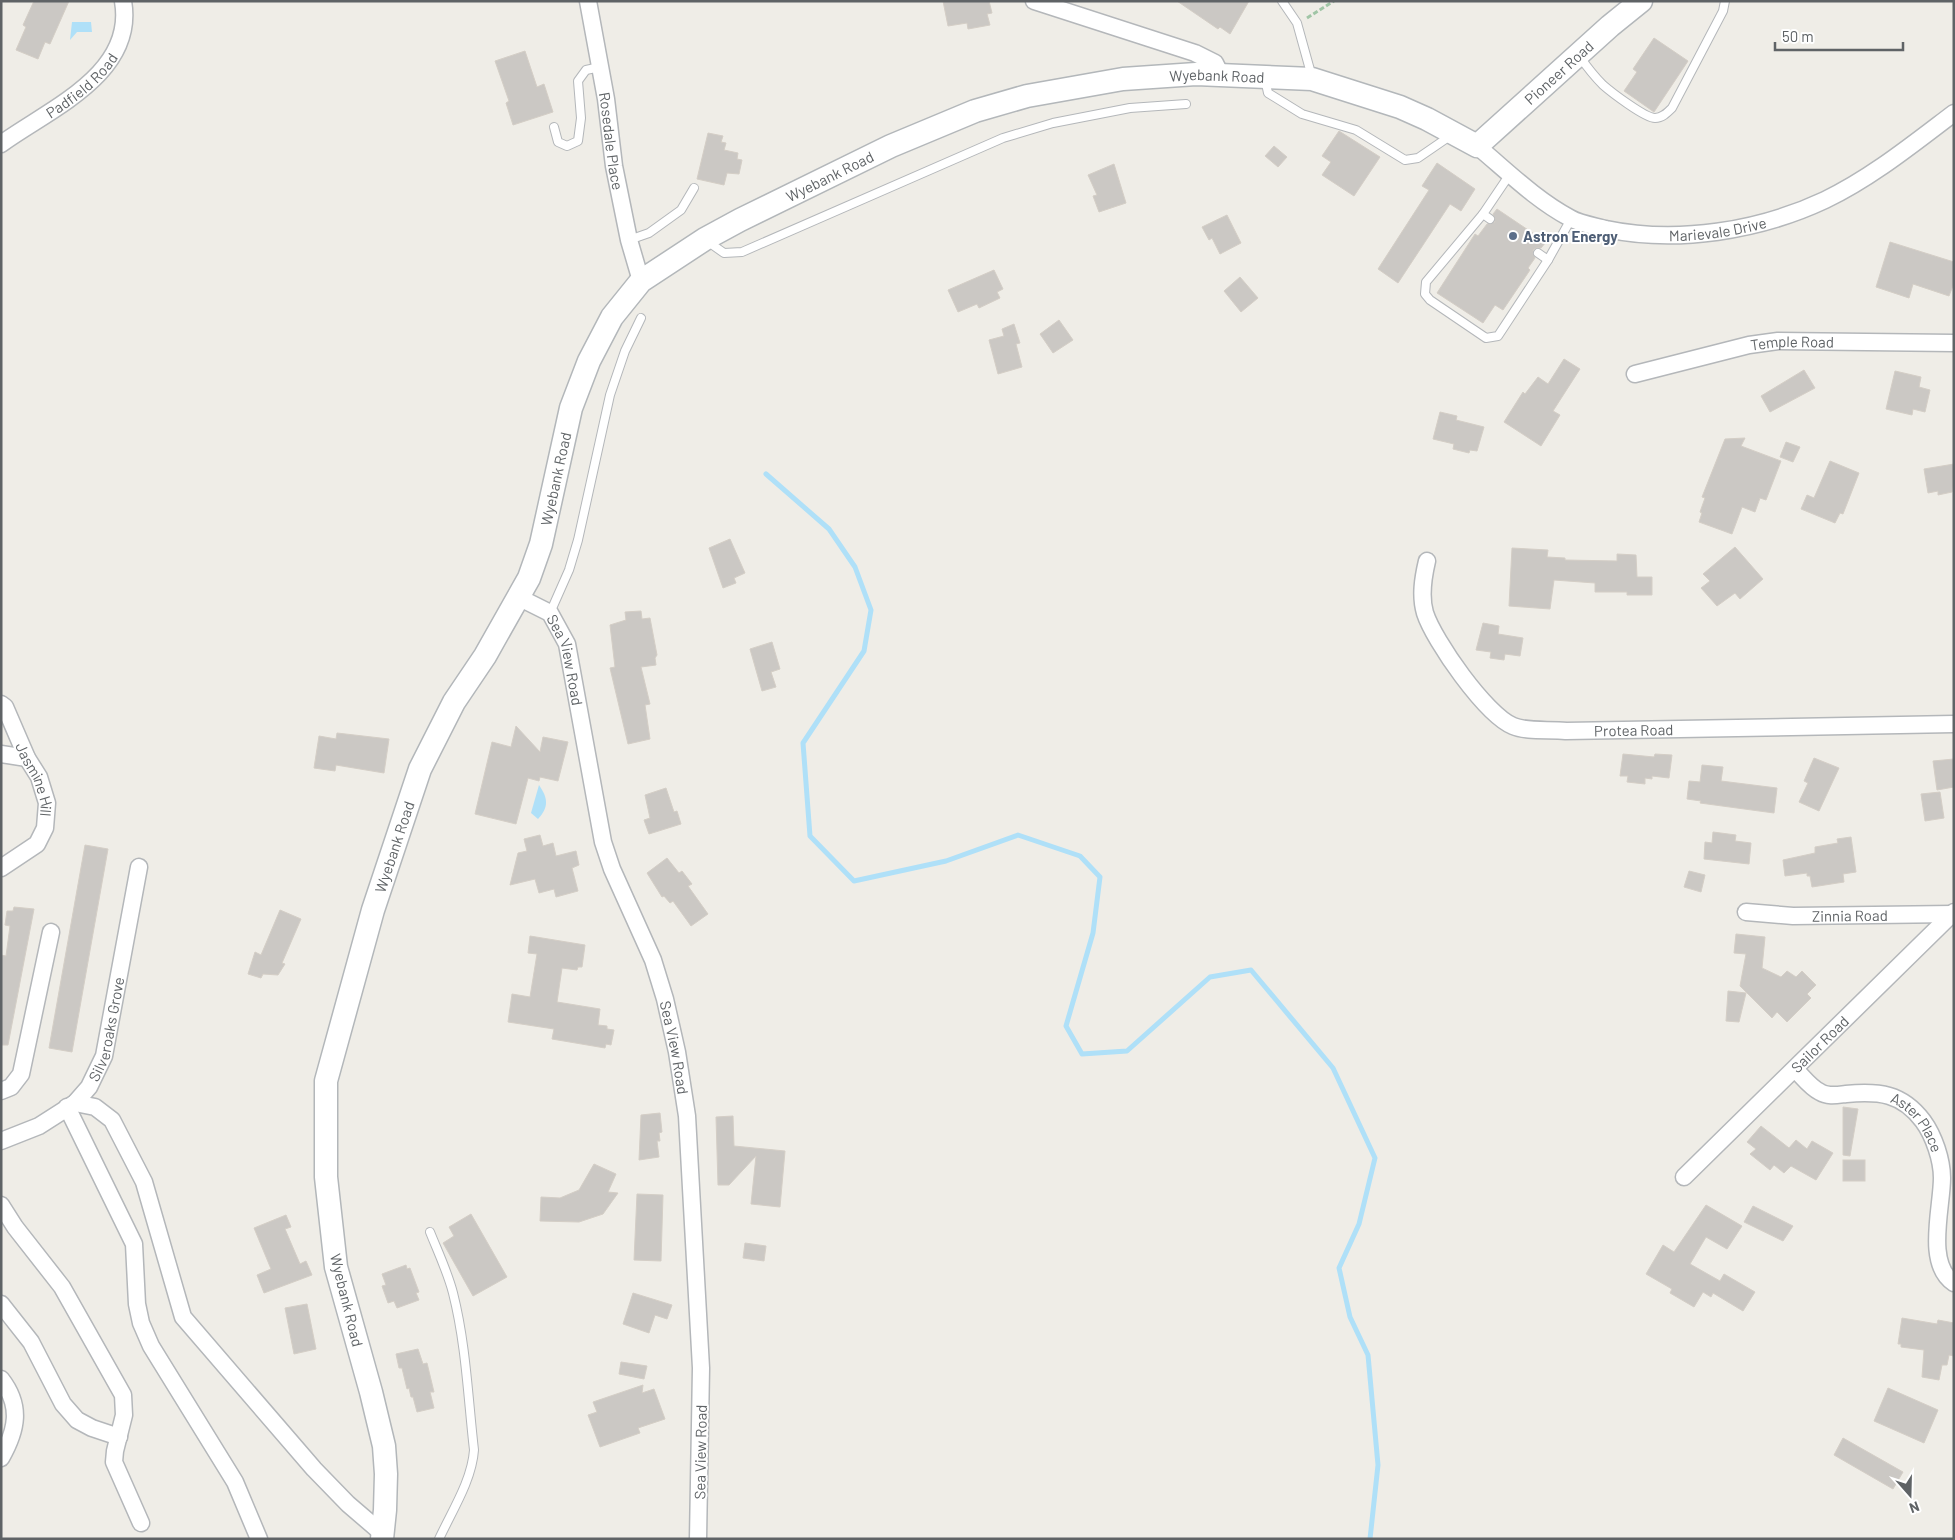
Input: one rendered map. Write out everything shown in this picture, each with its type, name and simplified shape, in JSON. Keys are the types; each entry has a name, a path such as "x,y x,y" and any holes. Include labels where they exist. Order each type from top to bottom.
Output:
{"main road":[{"name":"Pioneer Road","path":"1477,146 1641,1"},
{"name":"Wyebank Road","path":"382,1536 386,1474 384,1446 336,1267 326,1178 326,1081 373,910 420,769 454,702 485,656 529,578 542,544 572,408 589,361 612,317 641,281 705,239 890,146 975,111 1027,96 1123,79 1265,75 1312,79 1400,107 1477,146"}],"street":[{"name":"Padfield Road","path":"1,144 79,92 102,72 112,58 120,40 124,21 123,1"},
{"name":"Rosedale Place","path":"588,1 600,67 614,166 629,240 641,281"},
{"path":"1034,1 1196,53 1215,63 1221,75"},
{"name":"Marievale Drive","path":"1477,146 1510,174 1571,219 1634,234 1701,233 1762,222 1825,200 1853,185 1954,113"},
{"name":"Temple Road","path":"1634,374 1749,345 1778,341 1954,343"},
{"name":"Protea Road","path":"1427,561 1422,586 1425,613 1433,631 1450,658 1480,698 1500,720 1514,727 1566,731 1954,724"},
{"name":"Sea View Road","path":"518,597 550,612 567,644 603,842 631,914 652,960 665,999 677,1052 687,1116 701,1368 698,1539"},
{"name":"Jasmine Hill","path":"1,704 5,707 14,724 28,758 39,777 47,803 45,828 36,844 1,868"},
{"path":"1,754 28,758"},
{"name":"Silveroaks Grove","path":"1,1141 39,1126 71,1105 90,1087 104,1056 139,866"},
{"name":"Zinnia Road","path":"1746,912 1793,916 1954,913"},
{"name":"Sailor Road","path":"1684,1177 1954,913"},
{"path":"1,1091 11,1087 21,1074 51,932"},
{"name":"Aster Place","path":"1795,1069 1821,1093 1832,1096 1859,1093 1893,1095 1911,1106 1925,1123 1937,1151 1942,1177 1937,1238 1938,1259 1948,1279 1954,1283"},
{"path":"259,1539 235,1482 151,1346 141,1323 137,1304 134,1244 71,1105 95,1107 112,1120 144,1182 183,1317 314,1469 382,1536"},
{"path":"1,1205 15,1227 62,1287 122,1395 124,1415 114,1462 141,1524"},
{"path":"1,1304 32,1342 63,1404 72,1414 92,1428 119,1437"},
{"path":"1,1379 8,1388 16,1427 1,1458"}],"lane":[{"path":"1282,1 1297,23 1312,79"},
{"path":"1578,55 1594,76 1612,92 1647,115 1654,118 1664,116 1672,108 1723,11 1725,1"},
{"path":"554,127 558,142 568,146 578,141 581,118 578,81 586,70 600,67"},
{"path":"1265,75 1268,93 1294,111 1356,130 1405,160 1418,158 1454,134"},
{"path":"705,239 724,253 742,252 1002,138 1053,123 1130,108 1186,104"},
{"path":"1510,174 1483,214 1426,282 1425,294 1430,300 1486,338 1498,336 1548,260 1571,219"},
{"path":"629,240 649,233 682,210 694,188"},
{"path":"1483,214 1490,219"},
{"path":"1538,253 1548,260"},
{"path":"550,612 569,570 578,540 610,395 625,351 641,318"},
{"path":"430,1232 452,1291 457,1312 462,1337 474,1450 470,1471 439,1539"}],"path":[{"path":"1297,23 1334,1"}],"water":[{"path":"72,22 91,22 92,32 77,32 70,40"},
{"path":"539,785 546,798 546,806 538,819 531,813"}],"building":[{"path":"34,1 69,1 50,44 45,42 38,59 16,50 26,27 23,25"},
{"path":"943,1 989,1 992,13 987,14 990,25 968,29 967,23 948,26"},
{"path":"1177,1 1249,1 1230,34 1220,27 1218,29"},
{"path":"1654,38 1688,61 1654,112 1624,91 1637,72 1633,69"},
{"path":"525,51 537,87 544,84 553,112 513,125 506,103 509,101 495,61"},
{"path":"1339,131 1380,157 1354,196 1322,175 1331,162 1322,156"},
{"path":"708,133 723,136 721,142 726,143 724,150 738,153 737,159 742,160 739,174 727,173 724,185 697,179"},
{"path":"1274,146 1287,157 1278,167 1265,156"},
{"path":"1437,163 1475,189 1461,211 1450,204 1398,283 1378,269 1429,190 1422,186"},
{"path":"1114,164 1126,203 1099,212 1093,196 1097,195 1088,175"},
{"path":"1497,209 1546,242 1541,248 1533,250 1535,258 1528,268 1530,270 1503,310 1495,305 1483,323 1437,293 1475,234 1478,236 1487,224 1495,222 1493,214"},
{"path":"1227,215 1241,243 1220,254 1212,238 1209,240 1202,227"},
{"path":"1890,242 1954,262 1954,283 1949,296 1913,284 1909,298 1876,287"},
{"path":"994,270 1003,289 997,292 1000,298 979,308 977,304 958,312 948,290"},
{"path":"1240,277 1258,298 1241,312 1224,291"},
{"path":"1059,320 1073,340 1053,353 1040,334"},
{"path":"1014,324 1020,343 1016,344 1022,367 998,374 989,340 1004,336 1002,329"},
{"path":"1564,359 1580,369 1553,411 1560,415 1541,446 1504,422 1523,392 1525,394 1538,377 1548,384"},
{"path":"1804,370 1815,388 1770,412 1761,396"},
{"path":"1895,371 1921,377 1919,387 1930,390 1925,412 1913,409 1912,415 1886,409"},
{"path":"1440,412 1457,416 1456,420 1484,427 1477,451 1470,450 1469,453 1453,449 1454,444 1433,439"},
{"path":"1745,438 1741,446 1781,461 1766,500 1760,498 1755,512 1742,507 1732,534 1699,522 1705,498 1702,497 1725,439"},
{"path":"1786,442 1800,447 1793,462 1780,457"},
{"path":"1830,461 1859,473 1843,514 1840,513 1835,523 1801,509 1807,495 1814,498"},
{"path":"1954,464 1952,492 1938,495 1938,491 1928,493 1924,469"},
{"path":"730,539 745,573 734,578 736,583 723,588 709,548"},
{"path":"1735,547 1763,579 1740,599 1735,593 1717,606 1701,588 1710,581 1703,574"},
{"path":"1512,548 1548,550 1547,557 1565,558 1565,560 1617,561 1617,554 1636,555 1637,577 1652,577 1652,595 1627,595 1627,592 1595,592 1595,583 1554,580 1550,609 1509,606"},
{"path":"641,611 642,619 650,618 657,655 655,658 656,665 641,667 650,704 645,705 650,739 628,744 610,668 615,667 610,625 626,620 625,612"},
{"path":"1483,623 1499,626 1498,634 1523,638 1520,656 1505,654 1504,660 1490,658 1491,652 1476,650"},
{"path":"772,642 780,669 771,672 776,687 762,691 750,649"},
{"path":"516,726 540,752 543,737 568,742 558,781 540,777 539,781 528,778 516,824 475,814 492,742 511,747"},
{"path":"337,733 389,739 384,773 336,765 335,771 314,768 319,736 336,739"},
{"path":"1623,754 1654,757 1655,754 1672,755 1669,778 1652,776 1652,779 1645,778 1645,784 1627,782 1628,776 1620,776"},
{"path":"1814,758 1839,768 1819,811 1799,802 1808,783 1804,781"},
{"path":"1954,759 1954,787 1937,790 1933,761"},
{"path":"1702,765 1723,767 1721,781 1777,788 1774,813 1700,803 1701,801 1687,799 1689,781 1700,782"},
{"path":"666,788 674,812 677,811 681,824 649,834 644,820 650,818 645,795"},
{"path":"1940,792 1944,818 1925,821 1921,794"},
{"path":"1713,832 1736,835 1735,841 1751,843 1749,864 1704,859 1705,842 1712,843"},
{"path":"540,835 543,846 553,843 556,856 576,851 579,865 572,868 578,891 556,897 554,889 539,893 535,879 510,885 518,853 527,851 524,839"},
{"path":"1851,837 1856,872 1843,874 1844,882 1812,887 1810,876 1807,876 1807,873 1785,876 1783,860 1815,853 1815,847 1838,843 1837,839"},
{"path":"85,845 108,849 72,1052 49,1048"},
{"path":"667,858 679,873 682,871 692,884 688,886 708,914 691,926 673,901 670,903 664,896 662,897 647,873"},
{"path":"1689,871 1705,875 1701,892 1684,887"},
{"path":"14,907 34,909 8,1045 1,1045 1,955 6,956 10,926 5,925 7,911 13,911"},
{"path":"280,910 301,919 282,963 285,964 278,975 263,974 261,978 248,974 255,952 261,955"},
{"path":"1736,934 1765,937 1762,968 1781,977 1787,971 1796,977 1802,971 1816,985 1807,994 1811,998 1787,1022 1777,1012 1772,1018 1740,986 1746,954 1734,953"},
{"path":"530,936 585,945 582,967 578,967 577,970 562,968 557,1002 600,1009 598,1025 607,1026 607,1029 614,1030 611,1045 606,1044 605,1048 552,1039 554,1029 508,1022 512,994 530,997 537,954 528,953"},
{"path":"1728,991 1746,993 1739,1022 1726,1021"},
{"path":"1843,1107 1858,1109 1850,1156 1843,1155"},
{"path":"660,1113 662,1132 659,1133 660,1141 657,1141 659,1157 639,1160 641,1115"},
{"path":"733,1116 734,1146 785,1151 780,1207 751,1204 756,1156 729,1185 718,1185 716,1117"},
{"path":"1761,1126 1789,1148 1796,1140 1807,1149 1812,1141 1833,1153 1816,1180 1791,1166 1784,1173 1774,1165 1770,1170 1750,1154 1756,1149 1747,1142"},
{"path":"1843,1160 1865,1160 1865,1181 1843,1181"},
{"path":"594,1164 616,1174 608,1192 618,1193 603,1214 579,1222 540,1221 541,1197 560,1198 579,1190"},
{"path":"637,1194 663,1195 661,1261 634,1260"},
{"path":"1706,1205 1742,1226 1727,1249 1706,1237 1690,1264 1720,1281 1724,1274 1755,1292 1743,1311 1713,1293 1711,1297 1703,1292 1694,1307 1670,1293 1672,1289 1646,1274 1663,1245 1674,1252"},
{"path":"1753,1206 1793,1226 1783,1241 1744,1222"},
{"path":"471,1214 507,1277 473,1296 443,1243 454,1236 449,1227"},
{"path":"286,1215 291,1227 285,1229 300,1264 306,1261 312,1275 264,1293 257,1275 271,1269 254,1228"},
{"path":"745,1243 766,1246 764,1261 743,1258"},
{"path":"406,1265 407,1269 410,1268 419,1292 416,1293 419,1300 397,1308 394,1301 388,1303 382,1286 386,1285 382,1274"},
{"path":"633,1293 672,1305 667,1319 655,1315 649,1333 623,1324"},
{"path":"307,1304 316,1349 294,1354 285,1308"},
{"path":"1902,1318 1937,1324 1938,1320 1954,1323 1954,1356 1949,1355 1947,1365 1942,1365 1939,1380 1922,1377 1924,1350 1901,1347 1901,1344 1898,1344"},
{"path":"418,1349 423,1364 427,1363 434,1392 430,1392 434,1408 417,1412 413,1397 411,1397 409,1388 407,1389 402,1368 399,1368 396,1354"},
{"path":"621,1362 647,1366 644,1379 619,1374"},
{"path":"643,1385 642,1393 654,1389 665,1419 638,1428 640,1433 600,1447 588,1415 597,1412 593,1402"},
{"path":"1888,1388 1938,1410 1924,1443 1874,1421"},
{"path":"1843,1438 1903,1472 1893,1489 1834,1455"}],"waterway":[{"path":"766,474 829,529 855,567 871,610 864,651 803,743 810,836 854,881 946,861 1018,835 1080,856 1100,877 1093,933 1066,1026 1082,1054 1127,1051 1210,977 1251,970 1333,1068 1375,1158 1359,1224 1339,1268 1350,1317 1368,1355 1378,1465 1370,1539"}],"place":[{"name":"Astron Energy","path":"1513,236"}]}
